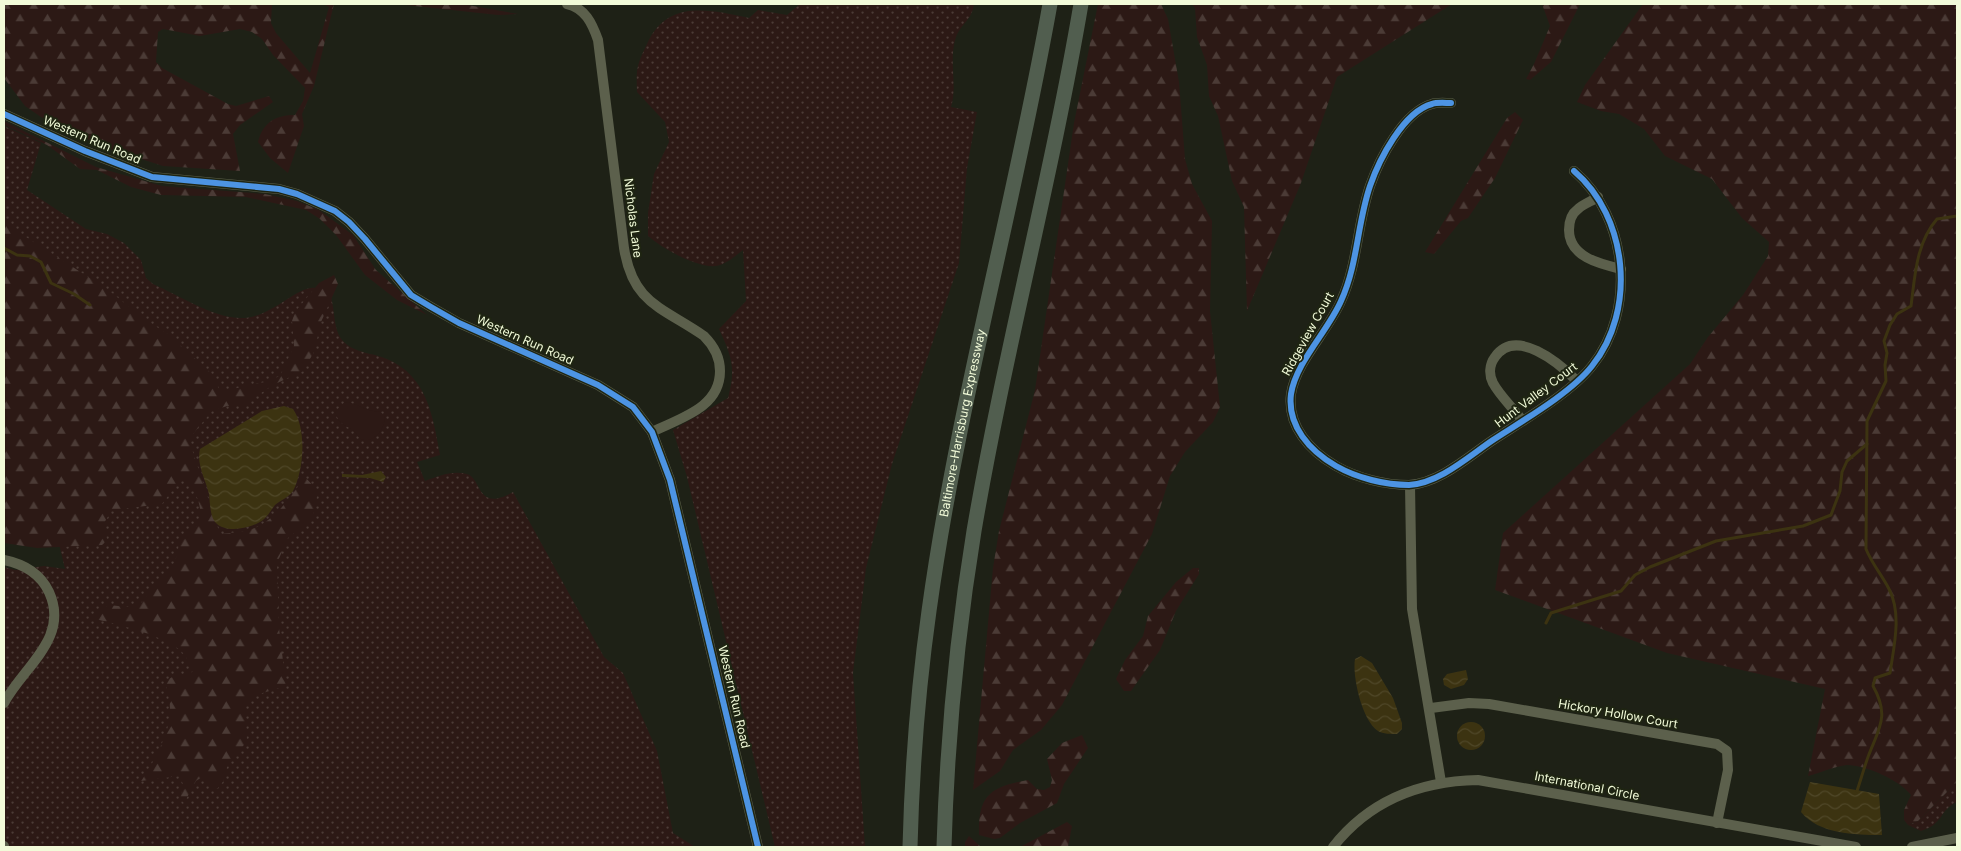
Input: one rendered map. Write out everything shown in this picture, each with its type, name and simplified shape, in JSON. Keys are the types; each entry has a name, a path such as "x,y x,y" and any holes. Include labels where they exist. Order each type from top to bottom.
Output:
{"highway":[{"name":"Baltimore-Harrisburg Expressway","path":"910,847 920,688 936,567 964,414 1050,4"},
{"path":"944,847 954,692 975,528 1008,356 1064,98 1081,4"}],"street":[{"name":"Nicholas Lane","path":"567,4 585,13 593,25 598,40 624,248 627,265 633,281 641,294 652,303 704,336 714,348 720,365 720,379 716,392 707,402 697,410 652,432"},
{"name":"Ridgeview Court","path":"1410,485 1382,482 1358,476 1336,466 1313,450 1300,434 1297,427 1291,395 1302,367 1341,303 1354,268 1370,187 1386,151 1402,127 1416,114 1431,104 1451,103"},
{"name":"Western Run Road","path":"4,114 109,162 152,177 272,188 297,194 314,201 335,211 349,222 411,295 459,323 618,396 633,407 652,432 670,480 758,847"},
{"name":"Hunt Valley Court","path":"1410,485 1427,481 1447,471 1577,381 1592,366 1607,341 1618,306 1621,270 1609,216 1590,185 1574,171"},
{"path":"1598,197 1577,209 1569,222 1569,239 1574,249 1588,257 1621,270"},
{"name":"Hunt Valley Court","path":"1522,420 1493,382 1490,373 1490,364 1505,348 1513,345 1523,346 1557,364 1577,381"},
{"path":"1410,485 1412,609 1431,708 1441,782"},
{"path":"4,560 19,563 41,579 53,603 55,616 53,632 46,647 11,689 4,703"},
{"name":"Hickory Hollow Court","path":"1431,708 1469,703 1489,704 1717,744 1726,752 1728,770 1717,823"},
{"name":"International Circle","path":"1333,847 1358,820 1388,800 1410,790 1441,782 1478,780 1856,847"},
{"path":"1912,847 1957,838"}],"green space":[{"path":"4,4 272,4 271,23 276,33 310,73 329,7 323,4 334,4 314,86 302,114 304,126 288,173 270,158 258,142 263,129 271,121 282,116 295,115 303,101 305,88 273,55 262,39 252,32 240,29 200,36 163,29 158,32 156,62 162,68 228,104 236,106 269,96 273,102 240,125 233,134 240,171 163,166 104,147 41,117 25,106 4,78"},
{"path":"396,4 462,4 518,14 498,15"},
{"path":"800,4 974,4 969,18 956,37 953,55 954,90 951,107 977,112 967,168 959,263 892,464 866,568 853,673 865,847 775,847 687,477 673,430 728,398 732,370 730,355 719,329 746,301 743,250 724,264 708,266 689,261 648,236 648,213 654,174 669,142 665,122 637,92 639,62 655,30 665,20 677,14 690,11 718,12 749,18 758,10 787,15"},
{"path":"1098,4 1161,4 1168,19 1179,82 1185,159 1192,184 1212,221 1210,311 1220,407 1213,422 1185,452 1170,476 1152,534 1062,705 1041,730 1013,750 1000,771 973,790 993,568 999,531 1035,390 1074,123"},
{"path":"1192,4 1452,4 1337,77 1301,183 1247,311 1244,207 1232,181 1218,116 1209,96 1207,65 1197,37 1195,8"},
{"path":"1542,4 1580,4 1551,62 1530,80 1526,79 1550,26"},
{"path":"1643,4 1957,4 1957,782 1918,821 1908,825 1904,820 1904,810 1911,795 1906,789 1882,774 1847,765 1808,776 1825,689 1667,653 1495,590 1503,533 1690,364 1708,337 1743,295 1768,256 1769,242 1742,218 1712,179 1665,156 1644,129 1619,114 1601,111 1577,102 1585,85"},
{"path":"1515,112 1523,120 1495,178 1468,218 1461,221 1434,254 1425,252 1507,118"},
{"path":"4,121 96,167 162,186 265,194 297,201 319,210 353,235 376,270 427,315 397,300 365,275 336,235 320,219 306,210 246,197 161,195 131,187 97,170 80,169 47,145 4,125"},
{"path":"4,126 41,143 27,190 86,229 107,234 124,243 141,260 146,278 153,284 207,310 239,318 262,314 301,291 316,288 330,295 338,332 348,346 387,359 400,366 411,376 420,387 431,412 440,455 417,462 425,481 446,474 462,473 472,477 486,497 492,499 513,492 604,657 623,673 657,751 673,833 695,847 4,847 4,567 15,570 44,566 65,569 36,446 4,456"},
{"path":"4,223 107,289 143,318 169,335 213,375 219,389 223,391 265,382 280,376 294,346 292,321 295,312 319,283 334,275 338,284 321,322 314,352 303,371 273,385 243,405 227,406 212,411 193,434 190,443 220,534 240,532 260,526 282,507 304,476 318,491 313,517 288,538 277,563 279,628 286,686 256,695 245,705 247,741 227,767 223,782 217,789 202,777 196,781 184,803 180,799 183,784 179,776 141,781 156,756 168,726 170,706 165,681 176,675 187,676 193,671 192,668 175,646 141,631 95,619 94,614 109,605 127,607 141,603 175,562 181,536 199,525 199,504 195,492 183,476 162,504 112,510 104,523 107,540 102,545 37,548 4,543"},
{"path":"345,402 370,411 380,412 385,416 384,425 376,436 369,440 364,440 340,421 335,412"},
{"path":"1193,568 1199,568 1199,574 1176,611 1160,650 1131,691 1124,691 1116,679 1125,660 1143,636 1148,616 1176,582"},
{"path":"1082,735 1088,748 1064,784 1057,803 1020,823 1000,838 994,839 979,835 981,811 989,795 1004,786 1028,780 1037,789 1044,790 1050,787 1052,780 1047,759 1062,743"},
{"path":"1957,782 1957,802 1947,809 1934,825 1921,831 1908,825 1918,821"},
{"path":"1067,822 1072,826 1068,847 1020,847"},
{"path":"969,836 981,847 965,847 965,842"}],"water":[{"path":"284,406 293,409 302,438 302,461 293,491 275,505 259,523 240,529 220,526 211,514 209,494 200,466 200,449 262,411"},
{"path":"381,471 386,477 383,482 370,478 342,477 342,474 362,475"},
{"path":"1361,656 1372,663 1393,698 1402,723 1402,729 1397,734 1378,731 1367,718 1359,698 1354,667 1355,659"},
{"path":"1466,670 1468,679 1464,685 1451,689 1444,685 1443,679 1447,674"},
{"path":"1471,722 1481,726 1485,736 1481,746 1471,750 1461,746 1457,736 1461,726"},
{"path":"1810,782 1879,794 1882,835 1838,832 1817,825 1808,819 1801,812"}],"waterway":[{"path":"1857,791 1881,722 1881,706 1873,686 1875,678 1890,673 1896,630 1893,599 1866,549 1867,421 1886,381 1885,365 1887,353 1884,341 1890,325 1897,314 1911,306 1915,272 1925,238 1937,219 1957,216"},
{"path":"4,248 17,255 30,256 41,262 51,283 74,294 90,305"},
{"path":"1546,623 1551,613 1621,591 1635,575 1650,567 1716,541 1803,526 1831,515 1840,491 1842,472 1847,461 1867,444"}],"cycle path":[{"path":"1451,103 1434,103 1421,109 1411,117 1394,138 1379,163 1362,215 1347,287 1335,312 1306,358 1294,382 1291,406 1297,427 1309,445 1336,466 1362,477 1390,484 1409,485 1432,479 1454,468 1545,406 1572,386 1592,366 1606,343 1616,318 1620,292 1620,265 1615,238 1606,213 1592,190 1574,171"},
{"path":"4,114 85,151 152,177 279,189 297,194 335,211 349,222 365,239 411,295 459,323 598,385 633,407 652,432 670,480 758,847"}]}
